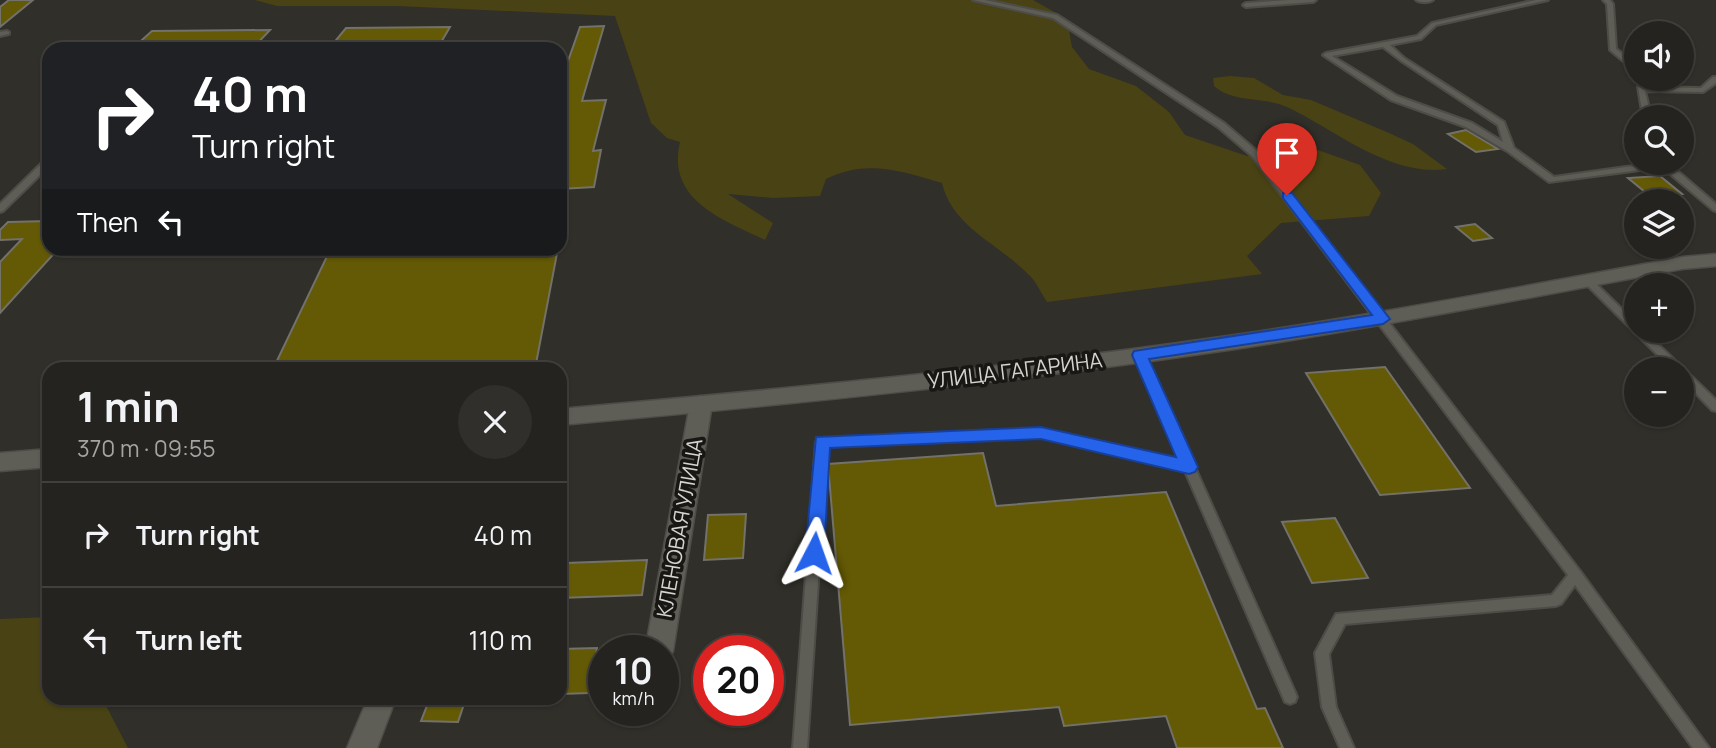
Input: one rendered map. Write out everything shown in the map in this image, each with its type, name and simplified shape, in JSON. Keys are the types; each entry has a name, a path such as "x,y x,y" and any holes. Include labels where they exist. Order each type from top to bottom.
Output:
{"street":[{"name":"УЛИЦА ГАГАРИНА","path":"567,416 902,386 1140,355 1383,319 1682,262 1716,260"},
{"name":"КЛЕНОВАЯ УЛИЦА","path":"662,635 701,404"},
{"path":"0,462 42,459"},
{"path":"362,748 379,705"}],"lane":[{"path":"976,0 1055,16 1221,125 1255,154 1383,319 1702,748"},
{"path":"1246,5 1313,0"},
{"path":"1419,0 1430,0"},
{"path":"1545,0 1434,24 1419,38 1326,55 1394,98 1469,125 1510,149 1552,180 1624,169"},
{"path":"1606,0 1610,4 1613,50 1624,59"},
{"path":"1385,44 1402,59 1501,124 1510,149"},
{"path":"1694,90 1703,90 1716,79"},
{"path":"1707,84 1716,89"},
{"path":"0,209 42,168"},
{"path":"1677,175 1716,208"},
{"path":"1587,281 1624,317"},
{"path":"1651,343 1665,357"},
{"path":"1140,355 1290,696"},
{"path":"1694,385 1716,407"},
{"path":"800,748 822,442 1041,433 1189,467"},
{"path":"1347,748 1328,707 1322,653 1341,618 1556,600 1575,575"}],"shaded area":[{"path":"255,0 1033,0 1067,19 1072,47 1089,69 1136,86 1169,112 1185,135 1247,156 1273,156 1315,149 1360,165 1381,193 1369,216 1281,223 1247,256 1262,274 1047,302 1028,274 978,234 956,212 942,183 898,171 870,168 841,173 826,179 820,196 773,198 728,194 773,223 765,240 716,215 690,193 681,179 678,162 680,142 667,138 651,123 615,16 397,6 277,6"},
{"path":"1213,78 1254,78 1283,95 1311,100 1389,133 1413,144 1447,169 1425,170 1384,159 1287,107 1240,98 1214,86"},
{"path":"42,617 42,705 106,705 128,748 0,748 0,619"}],"building":[{"path":"9,0 33,0 0,27 0,7"},
{"path":"604,26 582,101 606,100 593,151 601,150 594,187 567,189 567,64 580,27"},
{"path":"450,27 441,42 334,42 346,28"},
{"path":"270,30 259,42 140,42 152,31"},
{"path":"1466,130 1498,149 1476,152 1448,134"},
{"path":"1660,176 1676,189 1641,189 1628,178"},
{"path":"42,221 42,256 52,256 0,313 0,262 22,239 0,240 0,230 8,222"},
{"path":"1475,224 1492,238 1473,241 1456,227"},
{"path":"327,256 556,256 536,362 276,362"},
{"path":"1385,367 1470,488 1380,495 1306,373"},
{"path":"983,453 996,506 1166,492 1257,709 1265,708 1283,748 1177,748 1166,716 1064,726 1059,707 850,725 828,464"},
{"path":"746,514 743,558 704,560 708,515"},
{"path":"1335,518 1368,578 1312,583 1282,522"},
{"path":"647,560 642,595 567,598 567,563"},
{"path":"588,648 588,693 567,694 567,649"},
{"path":"427,705 464,705 458,722 421,721"}],"route":[{"path":"814,553 822,442 1041,433 1189,467 1140,355 1383,319 1287,195"}]}
